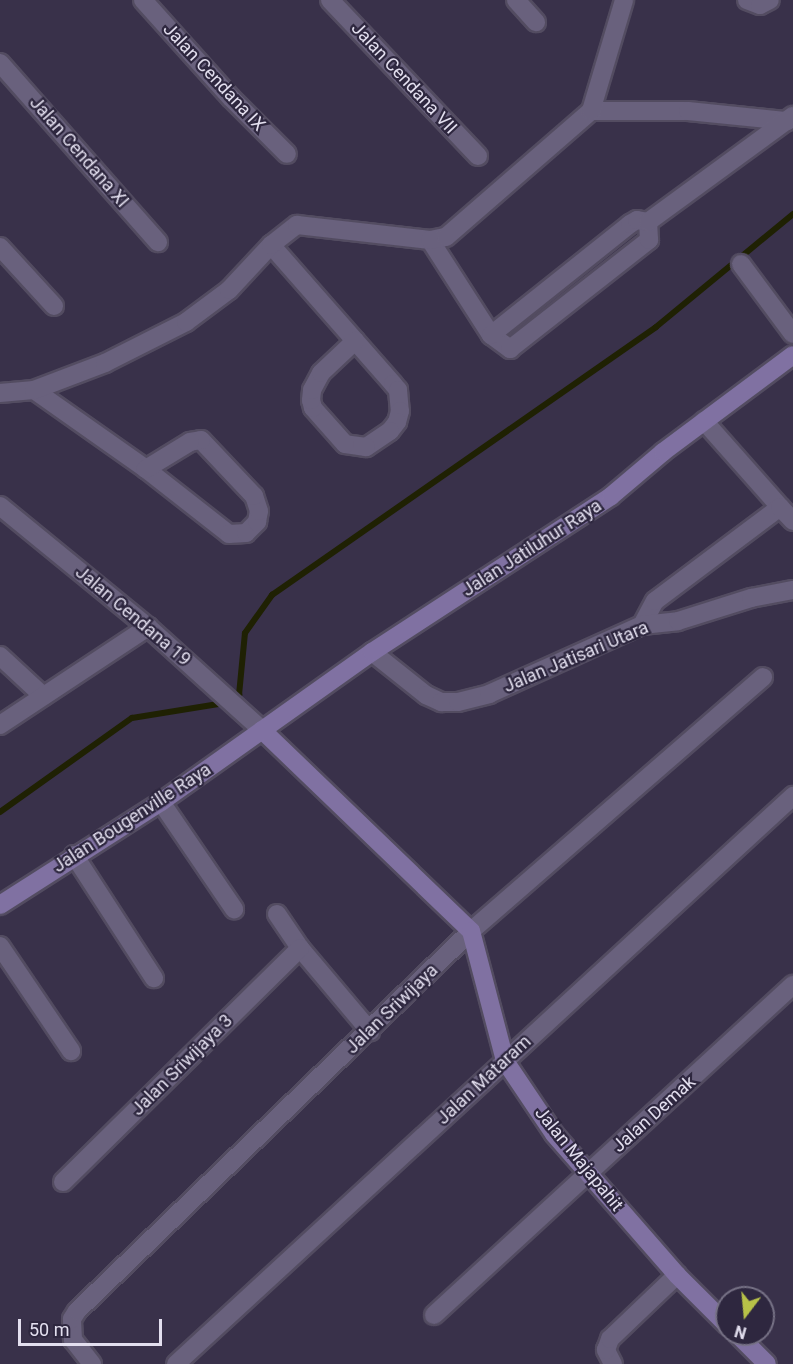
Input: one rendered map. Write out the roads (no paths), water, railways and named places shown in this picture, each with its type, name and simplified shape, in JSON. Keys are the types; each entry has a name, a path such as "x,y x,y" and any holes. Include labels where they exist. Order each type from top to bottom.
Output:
{"street":[{"name":"Jalan Cendana IX","path":"143,0 231,98 287,154"},
{"name":"Jalan Cendana VII","path":"330,0 478,156"},
{"path":"516,0 536,22"},
{"path":"0,393 34,390 105,363 186,322 229,290 272,245 297,225 430,240 446,237 591,111 624,0"},
{"path":"747,0 760,5 770,0"},
{"name":"Jalan Cendana XI","path":"0,63 158,242"},
{"path":"591,111 688,111 790,118"},
{"path":"430,240 491,335 630,224 637,220 648,222 790,118"},
{"path":"272,245 393,384 400,401 397,422 390,431 366,447 345,444 313,408 311,400 312,390 321,373 355,341"},
{"path":"0,246 54,306"},
{"path":"741,264 793,334"},
{"name":"Jalan Jatiluhur Raya","path":"262,730 372,652 611,496 704,420 793,355"},
{"path":"34,390 146,470 229,534 246,533 257,522 259,511 254,496 201,440 190,442 146,470"},
{"path":"704,420 793,521"},
{"name":"Jalan Cendana 19","path":"0,506 148,627 262,730"},
{"path":"642,625 655,601 780,507"},
{"name":"Jalan Jatisari Utara","path":"372,652 426,695 441,702 458,702 489,694 642,625 678,621 751,598 793,590"},
{"path":"0,725 148,627"},
{"path":"0,656 43,696"},
{"name":"Jalan Sriwijaya","path":"92,1364 73,1340 72,1319 77,1311 370,1031 471,931 763,677"},
{"path":"262,730 471,931"},
{"name":"Jalan Bougenville Raya","path":"0,905 74,855 161,802 262,730"},
{"name":"Jalan Mataram","path":"176,1364 793,796"},
{"path":"161,802 234,909"},
{"path":"74,855 154,978"},
{"path":"277,914 300,948 370,1031"},
{"name":"Jalan Majapahit","path":"471,931 505,1061 554,1134 677,1275 715,1312"},
{"path":"0,946 71,1050"},
{"name":"Jalan Sriwijaya 3","path":"63,1182 300,948"},
{"name":"Jalan Demak","path":"434,1315 793,985"},
{"path":"613,1364 606,1350 610,1339 677,1275"},
{"path":"749,1346 767,1364"}],"waterway":[{"path":"0,812 132,718 231,702 239,695 245,633 272,595 656,327 793,214"}]}
